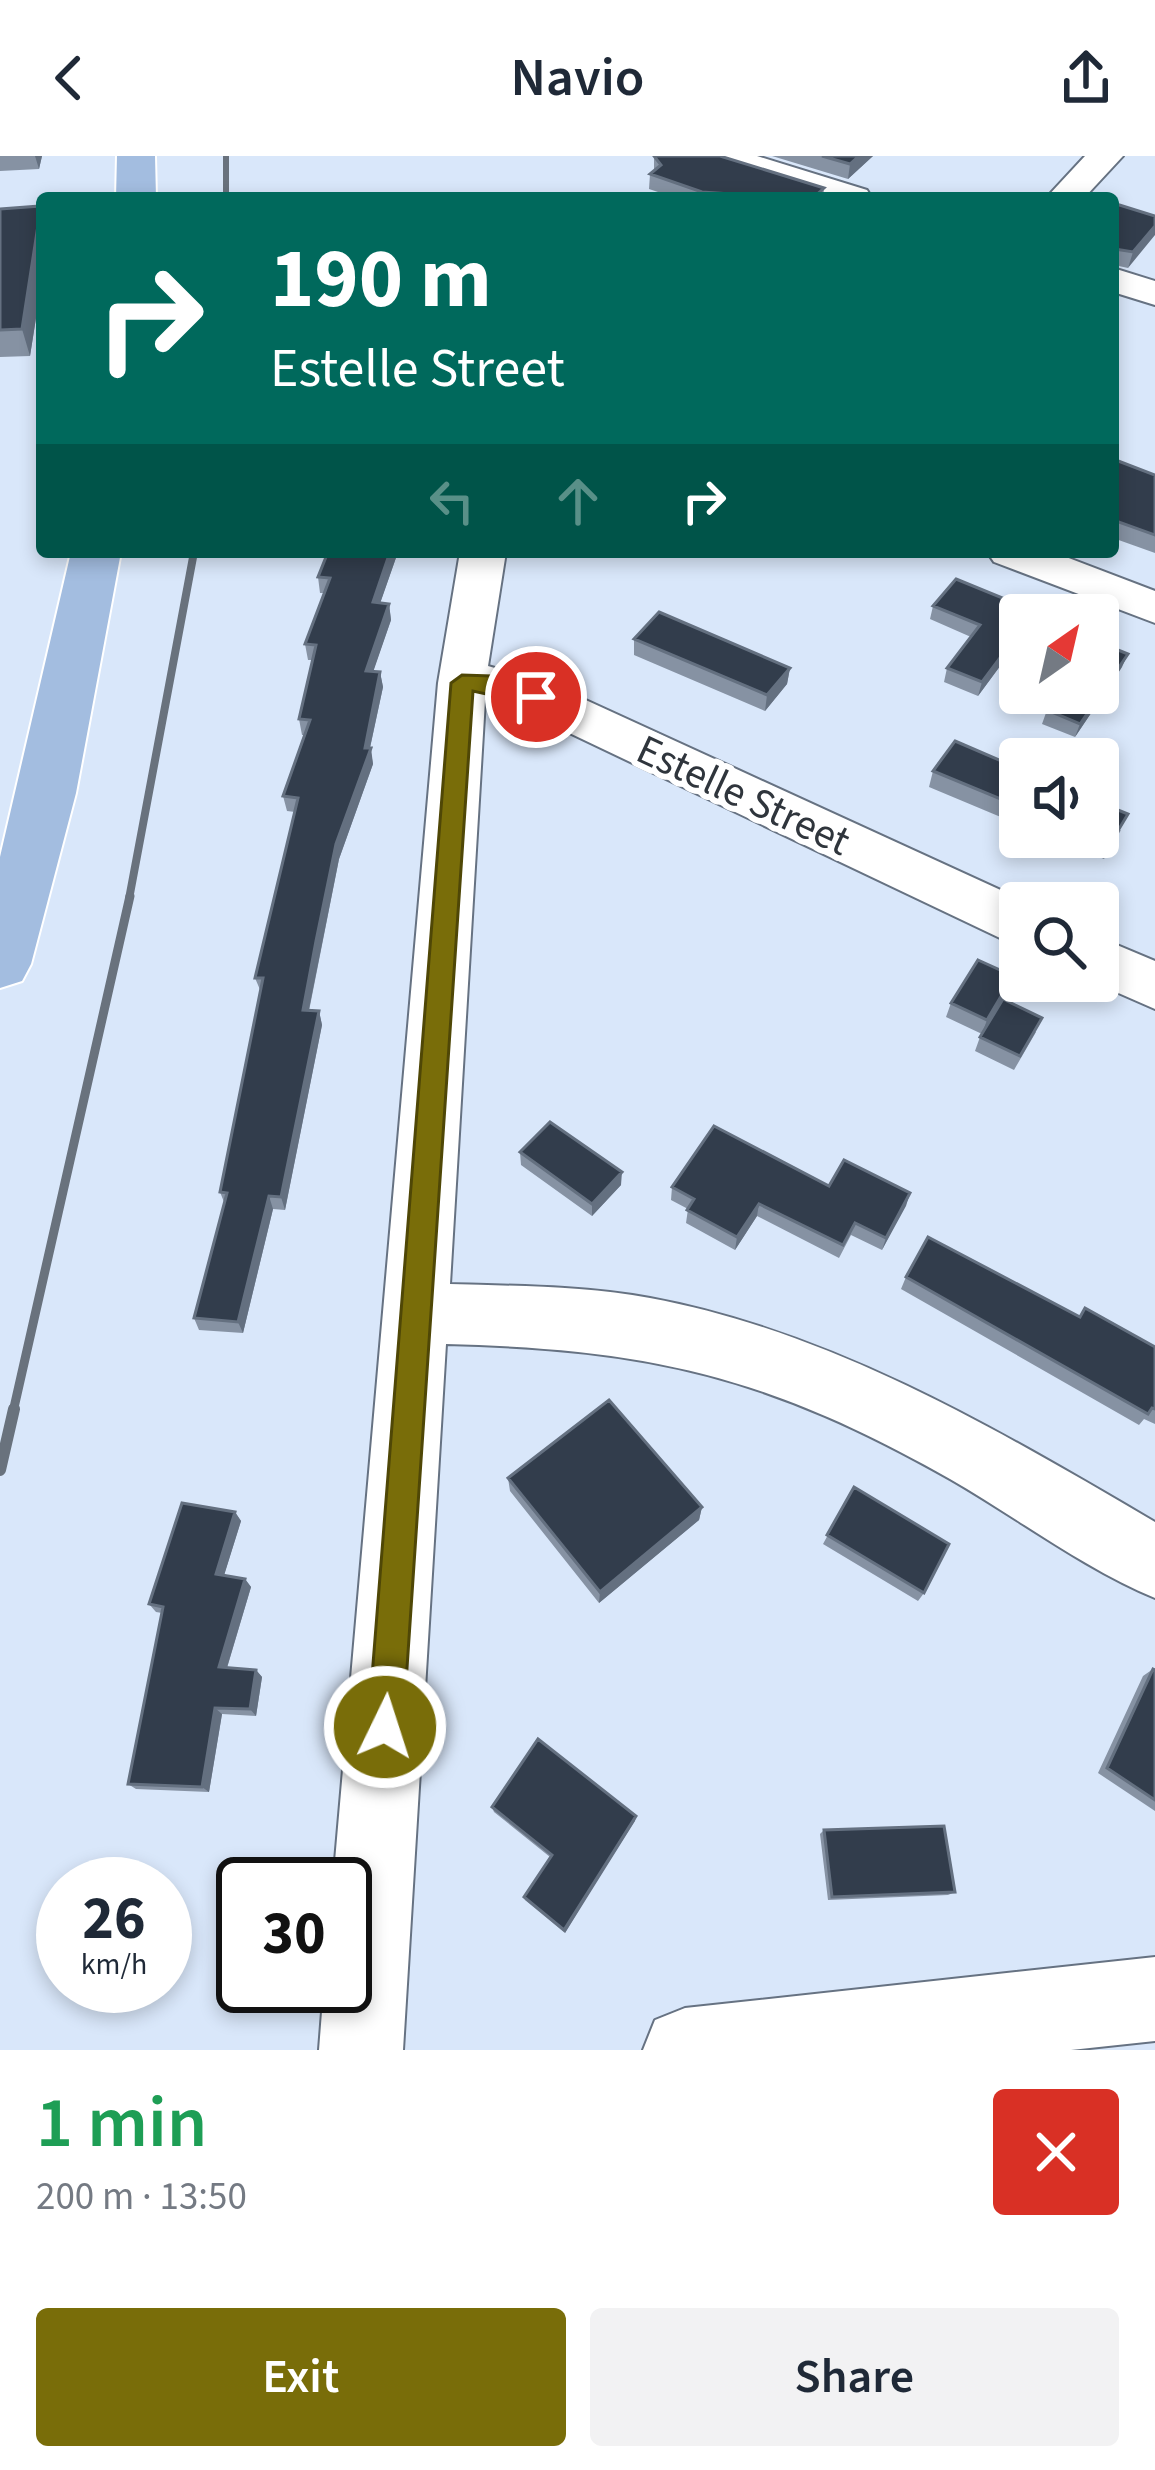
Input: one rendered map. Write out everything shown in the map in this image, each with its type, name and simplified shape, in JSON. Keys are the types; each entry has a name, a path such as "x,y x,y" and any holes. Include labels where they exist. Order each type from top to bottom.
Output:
{"main road":[{"path":"136,156 136,192"},
{"path":"0,964 20,826 94,558"}],"street":[{"path":"721,156 835,192"},
{"path":"1073,192 1121,158"},
{"path":"1119,282 1155,293"},
{"path":"361,2050 462,683 472,588 481,558"},
{"path":"1026,558 1155,608"},
{"name":"Estelle Street","path":"462,683 492,683 536,697 999,912"},
{"path":"1119,969 1155,986"},
{"path":"416,1313 609,1322 697,1338 792,1366 956,1445 1155,1562"},
{"path":"685,2050 1155,1999"}],"building":[{"path":"654,156 720,156 824,188 820,192 702,192 650,174 661,165"},
{"path":"822,156 859,156 850,164"},
{"path":"1119,205 1155,216 1155,226 1133,252 1119,250"},
{"path":"36,206 36,238 22,329 0,330 0,209"},
{"path":"1119,461 1155,475 1155,535 1119,522"},
{"path":"326,558 388,558 373,602 389,604 366,671 380,672 365,748 371,748 336,844 316,941 303,1010 319,1011 281,1197 269,1196 238,1322 194,1318 227,1193 220,1192 263,978 255,978 298,798 283,796 310,720 299,719 316,645 305,644 330,578 318,577"},
{"path":"956,579 999,597 999,659 982,682 947,668 980,625 933,606"},
{"path":"659,612 790,668 767,695 634,639"},
{"path":"1056,714 1087,714 1080,724"},
{"path":"955,741 999,760 999,798 933,771"},
{"path":"978,960 999,970 999,1000 987,1020 951,1003"},
{"path":"1001,1002 1042,1018 1020,1056 980,1037"},
{"path":"550,1122 622,1172 592,1204 520,1152"},
{"path":"714,1126 829,1186 844,1160 910,1193 886,1238 855,1223 843,1245 759,1204 737,1237 687,1210 694,1199 672,1187"},
{"path":"928,1237 1080,1317 1085,1308 1155,1347 1155,1409 1148,1414 906,1277"},
{"path":"609,1400 702,1507 600,1592 508,1478"},
{"path":"854,1487 949,1544 924,1593 827,1535"},
{"path":"182,1503 235,1512 216,1574 245,1579 219,1667 256,1670 250,1709 215,1708 202,1787 128,1784 163,1607 149,1604"},
{"path":"1155,1670 1155,1800 1107,1768"},
{"path":"538,1739 636,1816 564,1930 524,1897 552,1855 492,1807"},
{"path":"944,1826 955,1892 832,1897 824,1830"}],"railway":[{"path":"226,156 226,192"},
{"path":"129,899 193,558"},
{"path":"13,1412 130,896"},
{"path":"0,1470 14,1409"}],"route":[{"path":"385,1727 462,683 492,683 536,697"}]}
